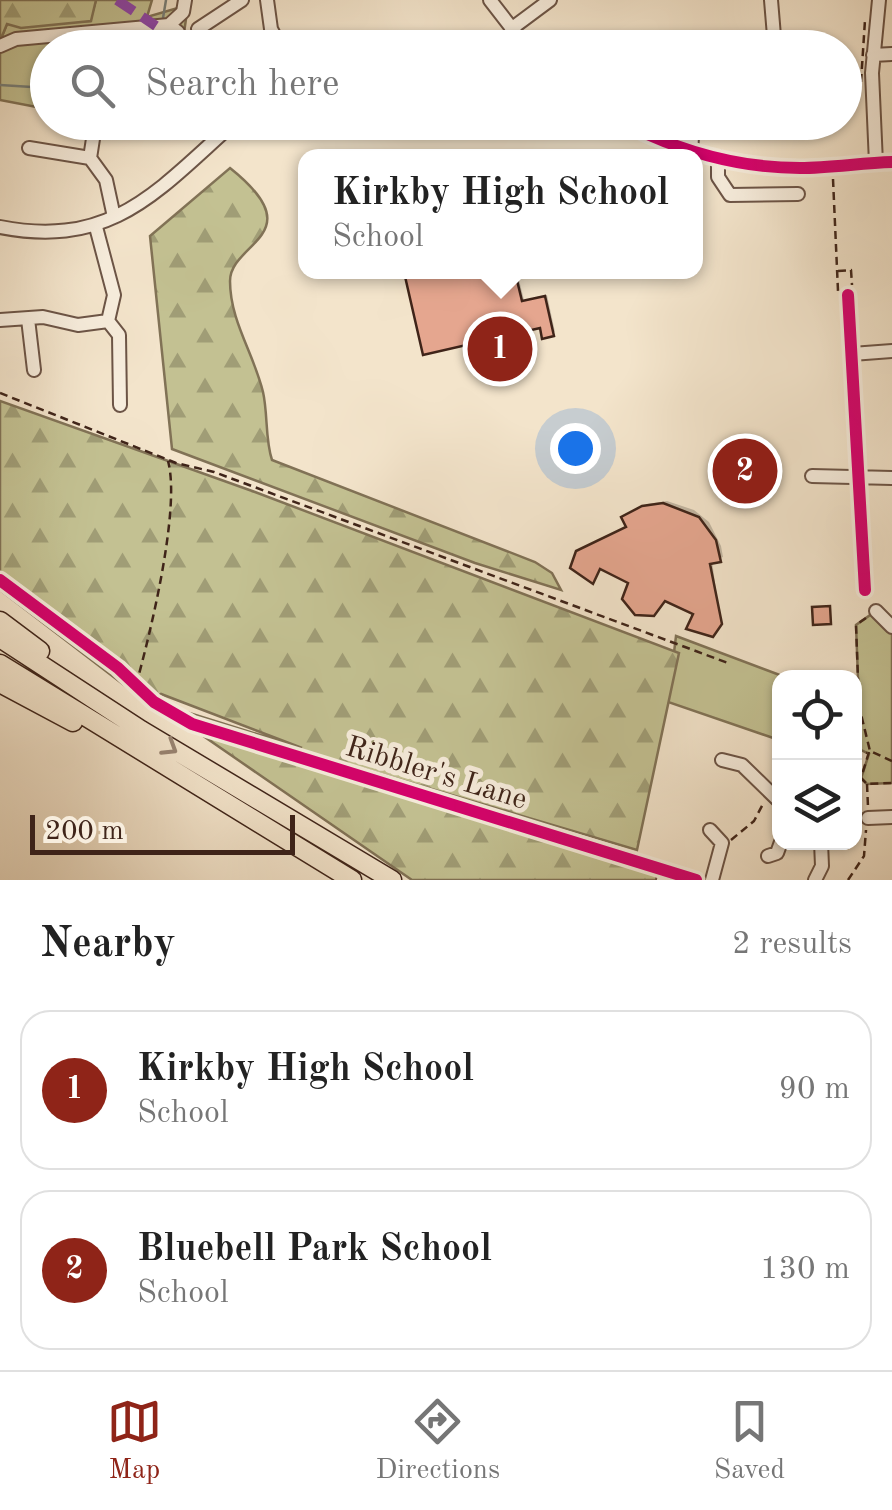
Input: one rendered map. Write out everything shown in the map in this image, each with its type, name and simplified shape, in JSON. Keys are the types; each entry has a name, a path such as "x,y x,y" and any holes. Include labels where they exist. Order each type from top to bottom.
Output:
{"highway":[{"path":"0,621 84,682 141,730"},
{"path":"0,638 141,730 392,880"},
{"path":"0,664 137,752 352,880"},
{"path":"0,682 137,752"}],"street":[{"path":"110,30 162,25 183,12 184,0"},
{"path":"198,29 242,0"},
{"path":"268,0 271,30"},
{"path":"490,0 511,29 550,0"},
{"path":"771,0 773,30"},
{"path":"876,162 873,55 878,0"},
{"path":"162,25 173,30"},
{"path":"0,46 30,38"},
{"path":"873,55 892,54"},
{"path":"90,158 93,140"},
{"path":"0,227 47,233 96,227 136,210 215,140"},
{"path":"29,148 90,158 106,180 114,217"},
{"path":"703,154 799,168 892,162"},
{"path":"718,157 718,177 730,195 798,194"},
{"path":"96,227 114,295 108,321"},
{"path":"848,295 865,590"},
{"path":"0,320 43,317 78,326 108,321"},
{"path":"28,319 34,370"},
{"path":"108,321 119,335 120,405"},
{"path":"852,354 892,352"},
{"path":"812,476 892,478"},
{"path":"876,610 892,627"},
{"path":"722,760 742,765 772,794"},
{"path":"868,818 892,817"},
{"path":"710,830 722,842 712,880"},
{"path":"768,856 778,850"},
{"path":"815,880 822,866 821,850"},
{"path":"663,880 665,872 696,880"}],"path":[{"path":"832,166 839,296 852,294 851,270 838,271"},
{"path":"0,394 167,460 214,472 728,662"},
{"path":"136,685 169,512 172,474 167,460"},
{"path":"848,880 864,856 868,818 867,784 861,778 869,752 859,706 856,626 876,610"},
{"path":"862,750 892,761"},
{"path":"867,784 892,783"},
{"path":"722,842 754,821 763,803 772,800"}],"green space":[{"path":"0,0 96,0 91,21 21,28 7,24 0,41"},
{"path":"96,0 152,0 147,17 188,5 184,30 30,30 30,106 0,100 0,41 7,24 90,21"},
{"path":"230,168 254,190 265,208 267,223 262,235 233,268 230,281 238,324 263,392 272,460 535,562 552,573 561,590 475,563 172,449 150,236"},
{"path":"0,401 255,492 679,653 637,850 364,769 687,880 412,880 154,702 302,748 161,694 148,702 0,590"},
{"path":"876,611 892,628 892,783 867,784 862,779 869,754 862,750 862,670 858,670 856,625"},
{"path":"676,636 772,672 772,738 668,702"}],"building":[{"path":"406,279 517,279 522,301 545,296 554,336 542,339 540,328 423,355"},
{"path":"663,503 699,517 716,540 721,562 710,564 722,624 713,637 686,629 693,614 665,601 654,616 635,615 622,599 628,583 600,569 593,584 570,568 576,551 626,527 621,517 642,506"},
{"path":"830,606 831,624 813,625 812,607"}],"waterway":[{"path":"163,18 166,0"},
{"path":"0,85 30,87"}],"marked path":[{"path":"117,0 156,26"}],"cycle path":[{"path":"662,140 686,149"},
{"path":"703,154 777,167 892,162"},
{"path":"848,295 865,590"},
{"name":"Ribbler's Lane","path":"0,580 118,668 154,702 192,724 696,880"}],"place":[{"name":"Kirkby High School","path":"500,349"},
{"name":"Bluebell Park School","path":"745,471"}]}
